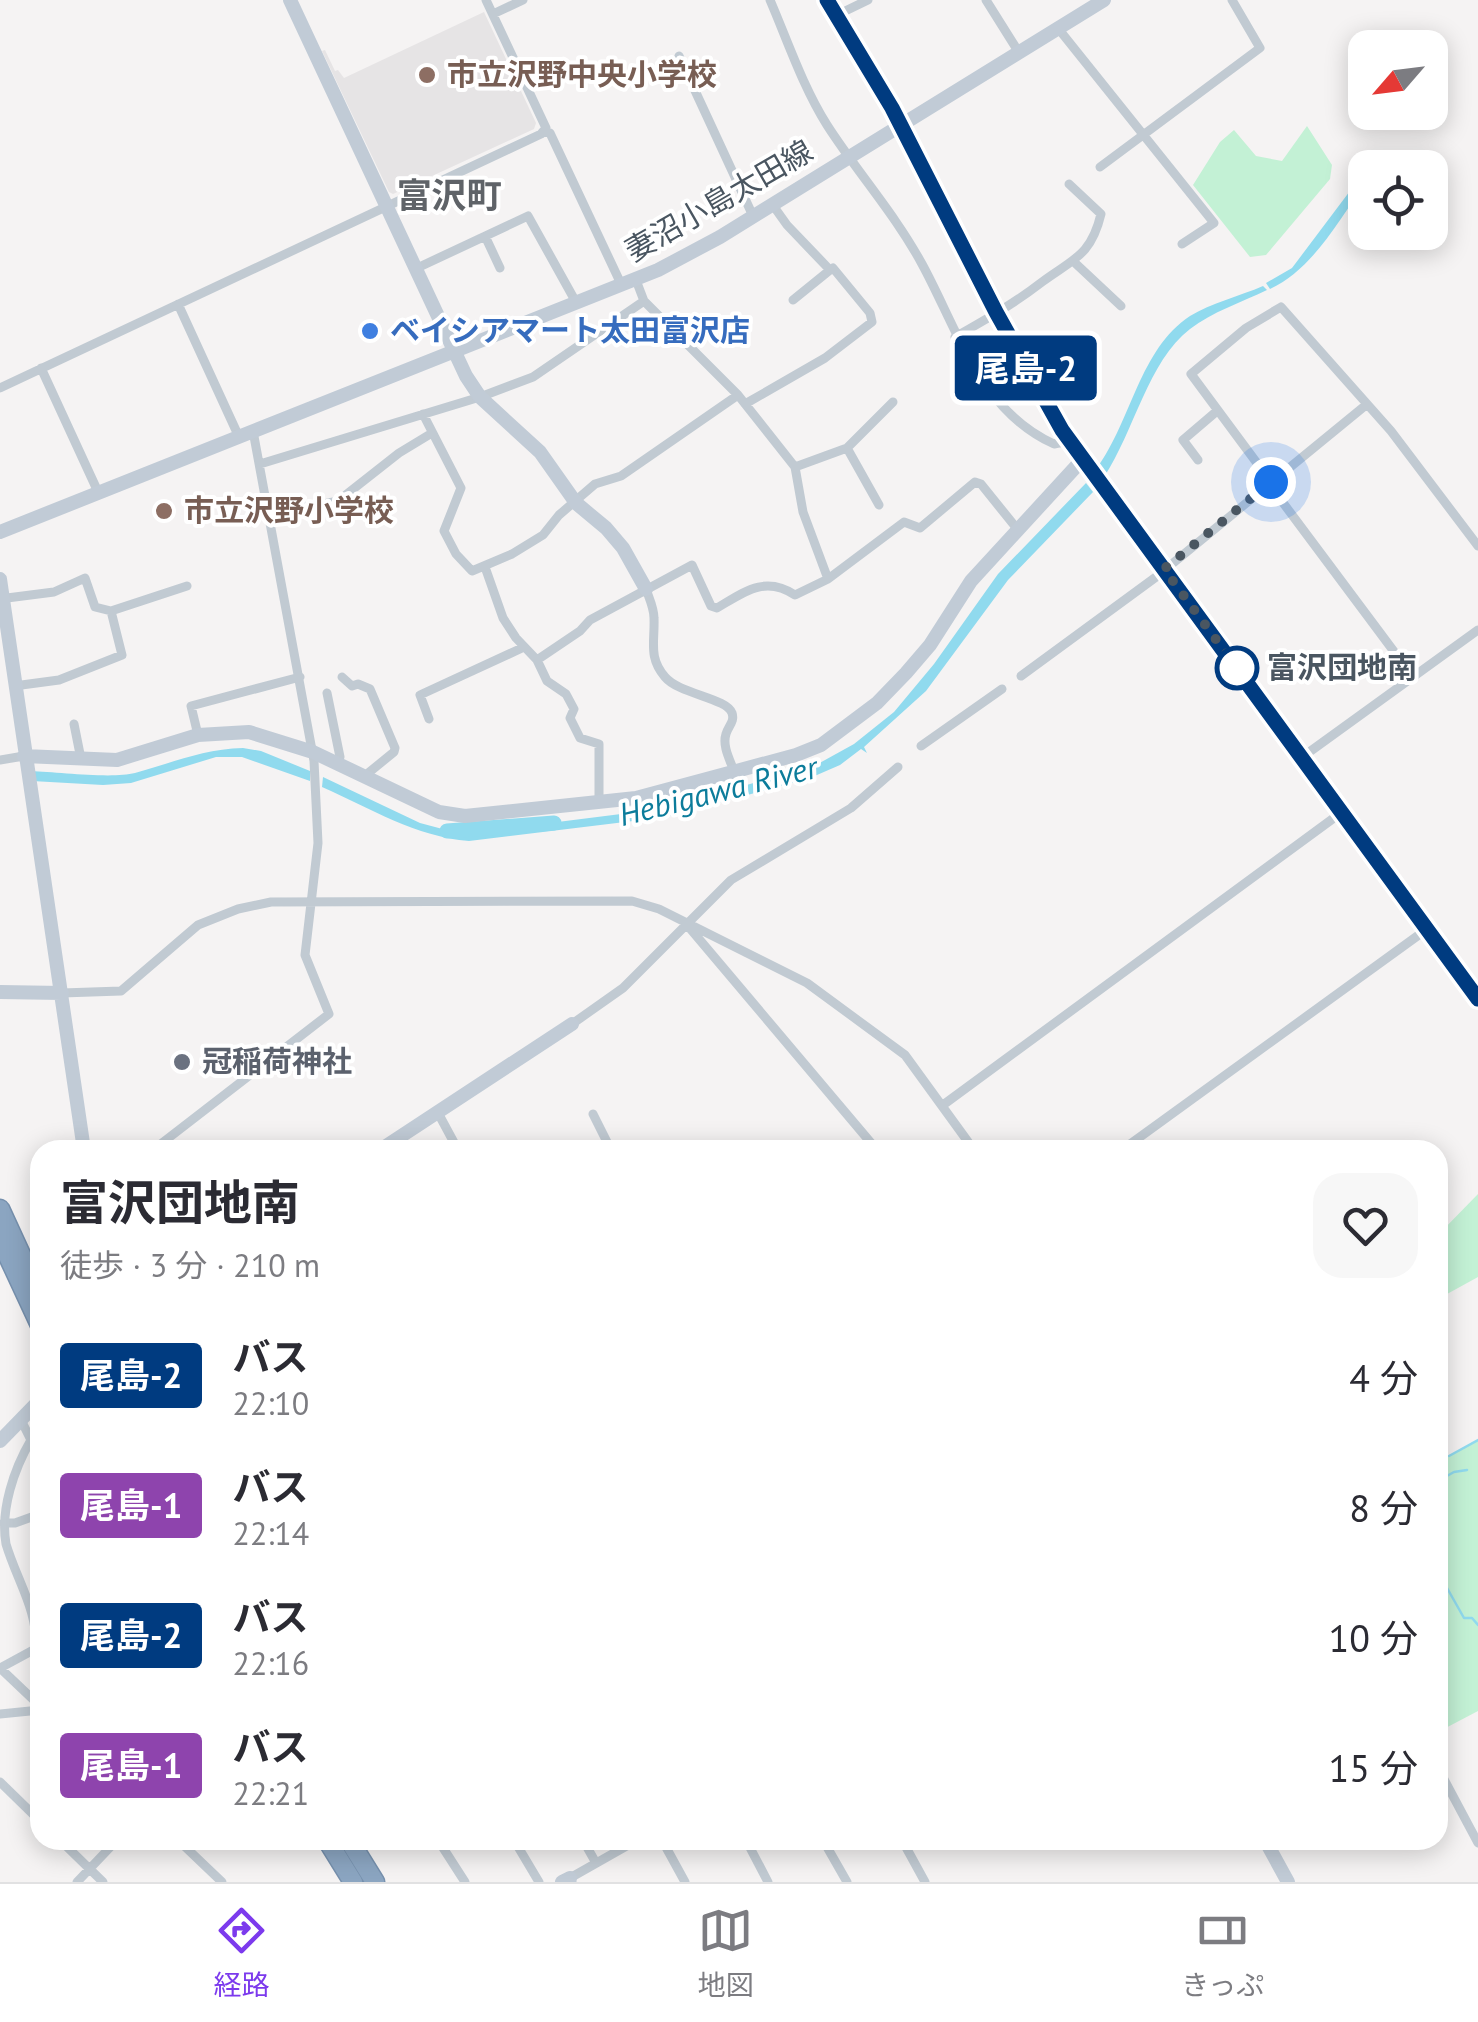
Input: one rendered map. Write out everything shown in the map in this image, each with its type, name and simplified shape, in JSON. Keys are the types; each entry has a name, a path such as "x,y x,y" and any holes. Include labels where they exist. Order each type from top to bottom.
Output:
{"highway":[{"path":"0,1209 30,1274"},
{"path":"0,1239 30,1304"},
{"path":"333,1850 353,1882"},
{"path":"354,1850 375,1882"}],"street":[{"path":"290,0 454,353 480,398 527,437 576,504 623,548 646,588 654,618 655,664 668,682 726,704 732,713 724,737 734,771"},
{"path":"486,0 545,130 550,132 629,283 742,400 795,467 803,512 828,578"},
{"path":"493,14 523,0"},
{"path":"770,0 819,112 922,264 956,337 984,382 1013,415 1048,441 1069,441"},
{"path":"827,0 902,126 996,312 1069,441 1478,999"},
{"path":"837,16 868,0"},
{"path":"986,0 1018,51"},
{"name":"妻沼小島太田線","path":"0,532 577,304 688,256 1104,0"},
{"path":"1100,167 1260,48 1232,0"},
{"path":"1057,27 1214,223 1182,244"},
{"path":"680,56 754,216"},
{"path":"0,388 545,130"},
{"path":"956,337 1026,297 1074,262 1096,234 1101,214 1069,184"},
{"path":"772,204 830,270"},
{"path":"415,269 528,216 577,304"},
{"path":"485,236 500,268"},
{"path":"1074,262 1121,306"},
{"path":"423,414 461,488 444,531 466,569 485,567 543,535 559,515 595,484 621,476 742,400 825,358 872,322 870,313 833,268 793,300"},
{"path":"260,464 480,398 533,377 644,302"},
{"path":"166,1140 329,1014 305,955 318,843 313,756 260,464 178,304"},
{"path":"1413,677 1192,372 1246,328 1281,306 1411,456 1478,546"},
{"path":"41,368 99,494"},
{"path":"795,467 847,448 893,402"},
{"path":"1020,676 1164,569 1366,405"},
{"path":"1198,460 1183,440 1217,410"},
{"path":"268,504 319,505 338,501 432,432"},
{"path":"847,448 879,505"},
{"path":"0,760 123,759 198,735 249,732 454,816 636,798 821,745 877,703 930,645 971,581 1085,463"},
{"path":"538,660 590,620 692,565 711,606 718,608 755,585 766,584 795,594 828,578 904,522 920,528 976,482 1018,530"},
{"path":"485,567 503,618 522,648 538,660 546,680 566,694 574,709 570,718 580,738 599,744 599,801"},
{"path":"4,602 7,598 54,592 85,578 95,607 110,610 187,586"},
{"path":"0,579 83,1140"},
{"path":"14,686 59,680 122,656 110,610"},
{"path":"1302,758 1478,630"},
{"path":"429,719 420,695 522,648"},
{"path":"342,677 352,686 370,689 395,748 374,766 367,779"},
{"path":"198,735 191,706 300,678"},
{"path":"921,746 1002,689"},
{"path":"327,693 340,758 337,765"},
{"path":"74,724 81,759"},
{"path":"395,1140 623,988 731,880 851,808 898,766"},
{"path":"943,1105 1342,812"},
{"path":"0,992 120,991 185,933 238,909 271,902 632,900 659,909 806,983 905,1055 967,1140"},
{"path":"686,924 869,1140"},
{"path":"1136,1140 1426,929"},
{"path":"437,1111 453,1140"},
{"path":"592,1114 606,1140"},
{"path":"0,1441 30,1411"},
{"path":"21,1420 30,1436"},
{"path":"30,1443 20,1459 2,1516 7,1546 30,1608"},
{"path":"2,1516 30,1515"},
{"path":"30,1652 0,1668 30,1697"},
{"path":"0,1714 30,1709"},
{"path":"0,1782 30,1811"},
{"path":"1448,1787 1478,1843"},
{"path":"70,1850 103,1882"},
{"path":"77,1882 108,1850"},
{"path":"188,1850 222,1882"},
{"path":"444,1850 465,1882"},
{"path":"520,1850 540,1882"},
{"path":"589,1850 596,1863"},
{"path":"568,1881 619,1850"},
{"path":"667,1850 685,1882"},
{"path":"751,1850 768,1882"},
{"path":"829,1850 847,1882"},
{"path":"907,1850 925,1882"},
{"path":"1270,1850 1288,1882"}],"shaded area":[{"path":"484,12 536,123 534,129 393,194 389,192 322,51 344,78"}],"green space":[{"path":"1307,126 1332,165 1330,179 1266,255 1250,257 1193,185 1220,142 1234,130 1256,156 1282,161"},
{"path":"1478,1194 1478,1277 1448,1294 1448,1225"},
{"path":"1478,1440 1478,1711 1448,1727 1448,1456"}],"water":[{"path":"1348,194 1348,208 1324,243 1299,269 1270,289 1266,283 1292,268"},
{"path":"1263,286 1267,290 1208,317 1175,343 1152,378 1104,477 1097,468 1147,366 1173,330 1198,311"},
{"path":"1086,483 1093,492 1008,580 926,691 864,747 867,753 861,749 840,765 810,778 666,817 469,841 412,828 322,787 323,777 420,823 450,831 501,829 694,800 816,765 854,744 894,712 934,664 998,574"},
{"path":"243,748 261,751 310,771 310,781 242,757 216,757 131,783 32,781 31,771 125,775 201,754"}],"waterway":[{"name":"Hebigawa River","path":"447,831 554,823"},
{"path":"1449,1456 1478,1440"},
{"path":"1448,1475 1467,1470"},
{"path":"1448,1590 1464,1618 1472,1618 1478,1625"}],"bus line":[{"name":"尾島-2","path":"827,0 892,108 996,312 1062,430 1478,999"}],"place":[{"name":"市立沢野中央小学校","path":"427,75"},
{"name":"ベイシアマート太田富沢店","path":"370,331"},
{"name":"市立沢野小学校","path":"164,511"},
{"name":"富沢団地南","path":"1237,668"},
{"name":"冠稲荷神社","path":"182,1062"}],"district":[{"name":"富沢町","path":"449,196"}],"route":[{"path":"1237,668 1164,569 1271,482"}]}
